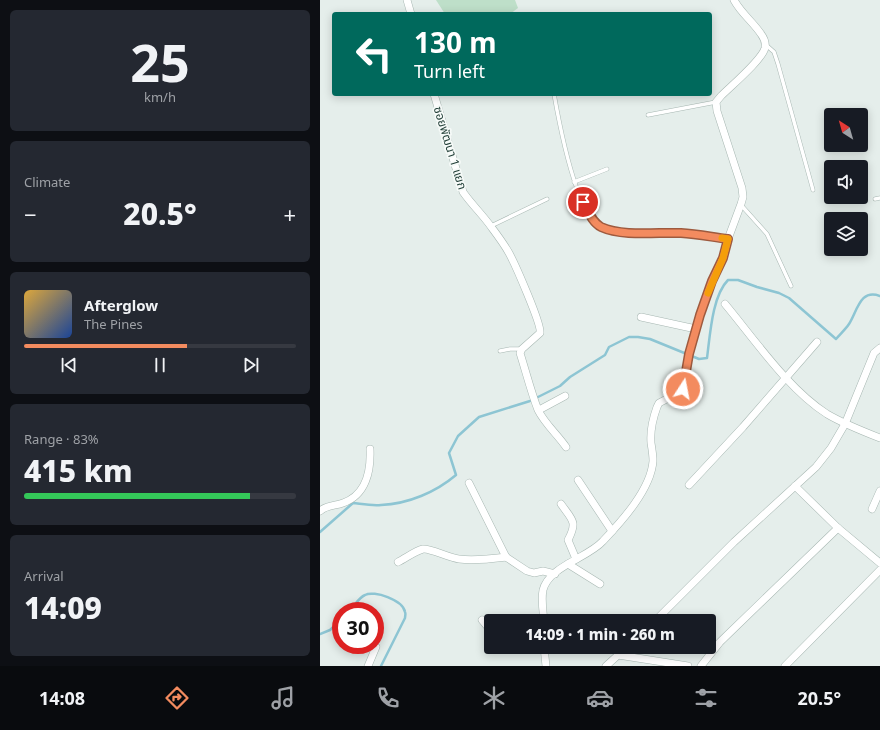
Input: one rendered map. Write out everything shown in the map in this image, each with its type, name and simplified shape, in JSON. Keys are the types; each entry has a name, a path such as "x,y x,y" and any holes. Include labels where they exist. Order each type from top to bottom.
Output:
{"street":[{"path":"407,0 410,12"},
{"path":"544,614 543,590 548,580 568,564 593,550 612,531 634,503 650,476 653,460 651,435 657,407 659,403 683,389 689,354 696,329 708,292 723,258 728,239 741,204 743,197 742,188 717,111 716,102 758,59 765,50 766,44 761,33 745,16 734,0"},
{"name":"ซอยพัฒนา 1 แยก","path":"435,96 463,192 470,203 492,226 510,254 540,327 540,333 522,349"},
{"path":"726,304 785,377 812,403 827,414 845,424 880,438"},
{"path":"641,316 696,329"},
{"path":"689,484 743,427 817,342"},
{"path":"662,614 734,542 816,467 831,448 845,424 874,353 880,348"},
{"path":"522,349 520,353 538,410 549,427 556,432 566,447"},
{"path":"538,410 565,396"},
{"path":"320,511 324,507 344,503 362,490 370,462 370,449"},
{"path":"578,480 612,531"},
{"path":"469,483 506,557 527,571 543,571 555,574"},
{"path":"795,486 838,528 880,562"},
{"path":"872,509 880,491"},
{"path":"562,504 573,519 575,526 568,540 576,559"},
{"path":"701,666 720,642 838,528"},
{"path":"398,562 424,549 433,550 445,556 459,559 482,561 506,557"},
{"path":"568,564 600,584"},
{"path":"785,666 880,570"},
{"path":"368,666 373,654"},
{"path":"545,654 546,666"},
{"path":"606,666 618,655 688,666"}],"lane":[{"path":"766,44 774,52 778,64 813,190"},
{"path":"554,96 566,154 574,182 591,218 601,227 632,232 682,233 728,239"},
{"path":"648,115 716,102"},
{"path":"574,182 608,169"},
{"path":"875,199 880,198"},
{"path":"492,226 547,199"},
{"path":"741,204 767,234 791,286"},
{"path":"500,351 522,349"}],"green space":[{"path":"436,0 515,0 518,8 513,12 444,12"}],"waterway":[{"path":"320,532 353,503 367,505 391,504 411,500 440,487 456,475 449,453 458,436 479,417 530,401 560,386 570,377 605,355 609,347 629,337 650,339 699,359 707,358 715,306 718,296 728,280 738,280 779,293 789,298 836,339 849,324 860,302 864,298 873,294 880,296"},
{"path":"357,602 365,595 381,595 394,600 403,608 405,613 405,618 381,666"},
{"path":"320,634 332,628"}],"slow traffic":[{"path":"708,293 723,258 728,239 722,238"}],"route":[{"path":"583,202 591,218 601,227 625,232 682,233 728,239 723,258 712,281 700,315 689,354 683,389"}]}
